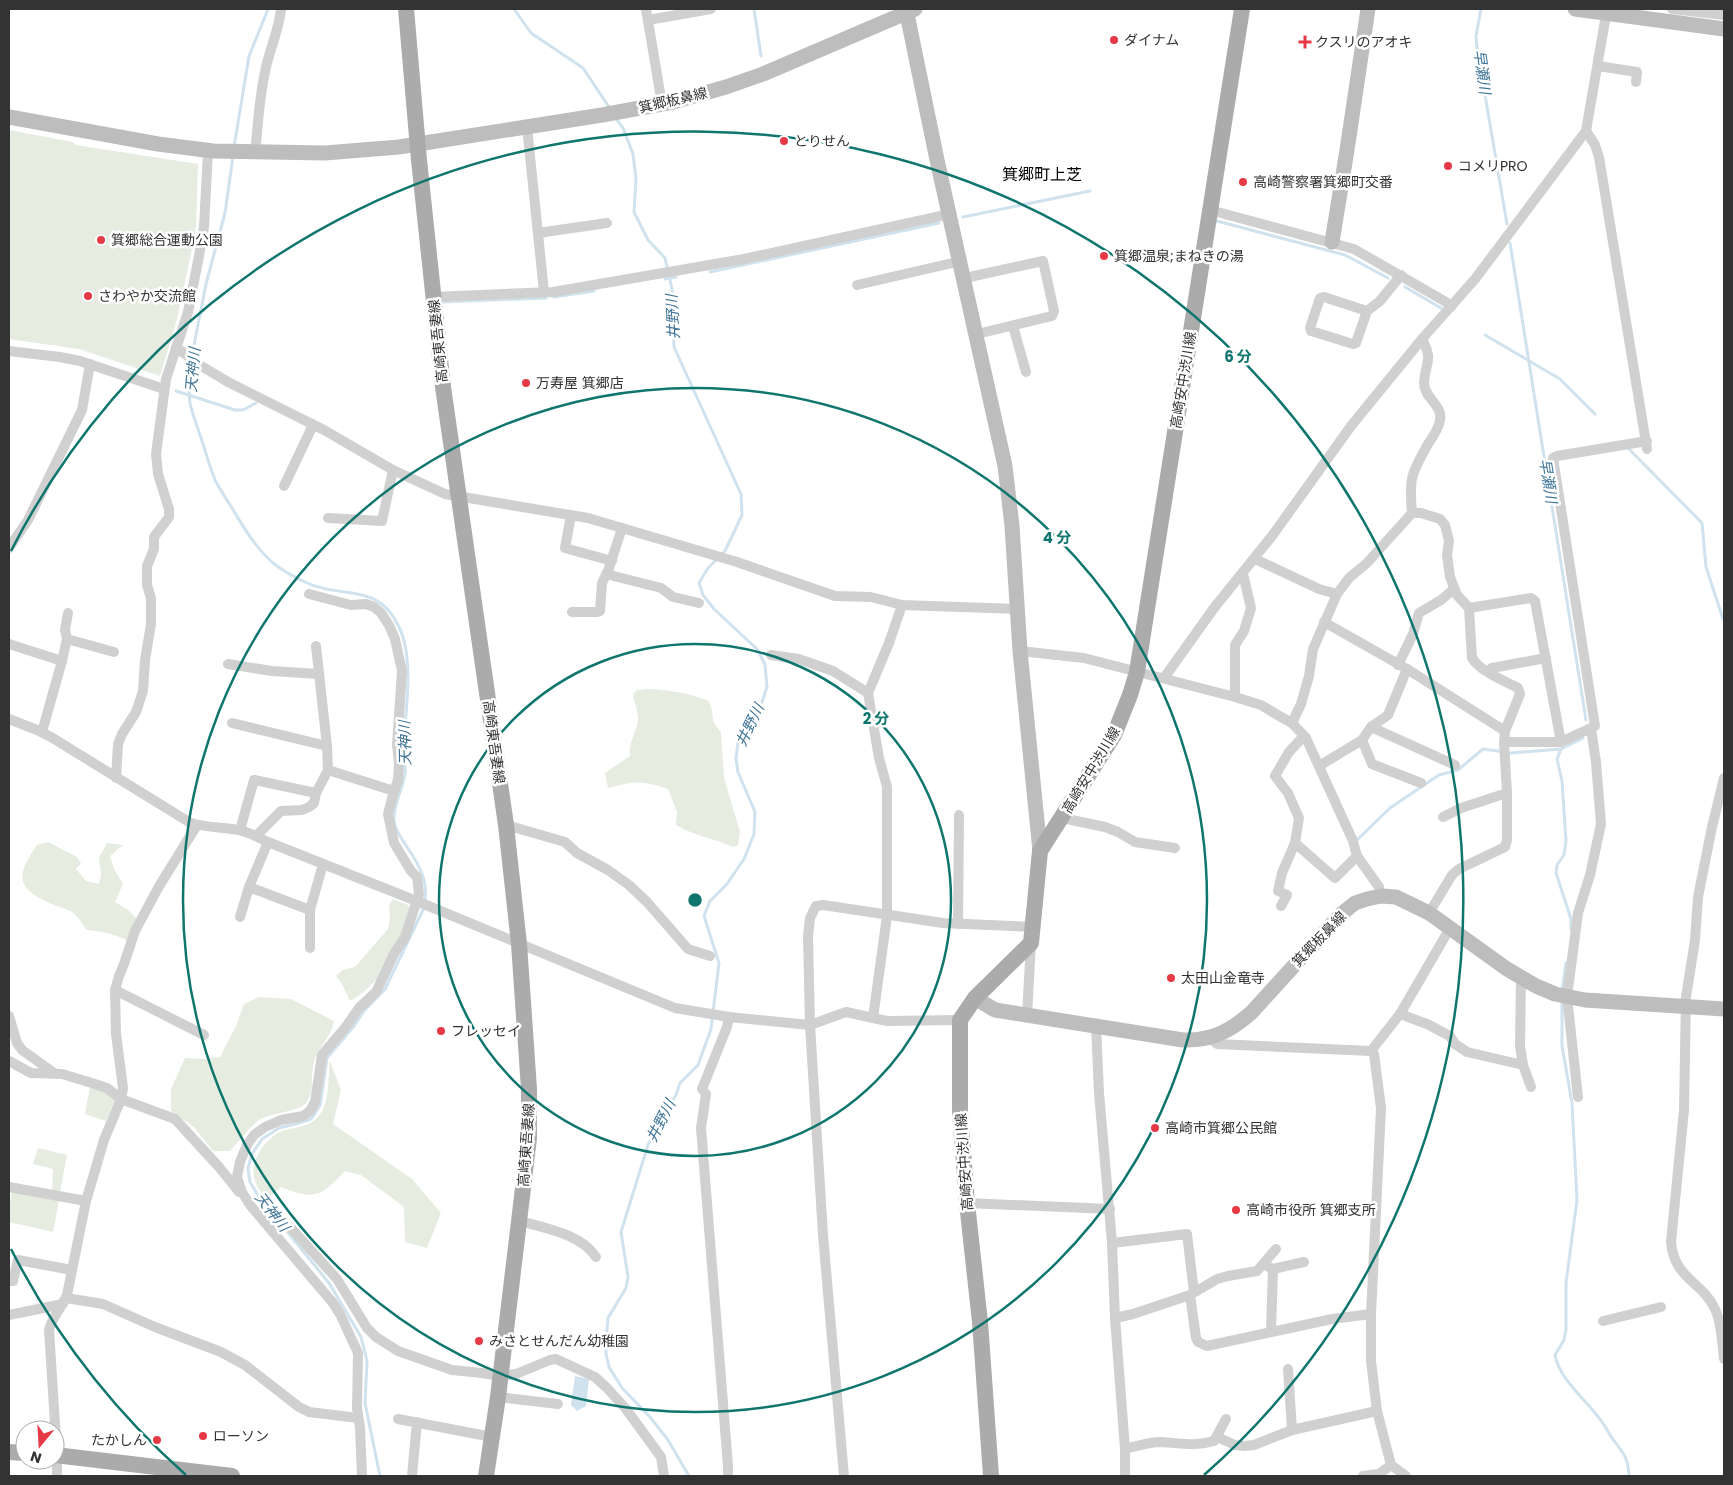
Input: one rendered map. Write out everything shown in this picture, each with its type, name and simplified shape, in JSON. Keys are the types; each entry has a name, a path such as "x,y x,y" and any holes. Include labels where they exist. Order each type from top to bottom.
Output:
{"main road":[{"name":"高崎東吾妻線","path":"406,9 433,297 449,431 506,825 519,944 530,1106 529,1138 520,1221 486,1476"},
{"name":"高崎安中渋川線","path":"1032,935 1040,851 1114,736 1137,672 1242,9"},
{"path":"1332,242 1348,150 1368,9"},
{"path":"1575,9 1606,11 1724,29"},
{"name":"箕郷板鼻線","path":"9,117 158,144 213,151 325,154 418,144 602,115 690,98 746,80 909,10"},
{"path":"909,10 950,214 1005,466 1020,651 1040,851"},
{"name":"箕郷板鼻線","path":"975,998 995,1010 1183,1040 1210,1038 1238,1023 1251,1013 1340,915 1355,904 1381,896 1396,897 1429,912 1521,977 1555,994 1584,1000 1724,1009"},
{"path":"960,1020 975,998 1032,935"},
{"name":"高崎安中渋川線","path":"960,1020 960,1111 967,1203 980,1322 991,1476"},
{"path":"65,1457 140,1471 232,1476"}],"street":[{"path":"252,153 265,71 276,38 281,9"},
{"path":"646,9 662,104"},
{"path":"648,20 711,9"},
{"path":"1672,9 1724,15"},
{"path":"1164,678 1214,608 1255,559 1351,426 1422,339 1451,307 1586,131 1606,11"},
{"path":"1598,66 1637,72 1636,82"},
{"path":"527,127 544,292"},
{"path":"1324,622 1402,667 1504,736 1561,742 1595,726 1595,715 1553,458 1647,445 1599,157 1595,145 1586,131"},
{"path":"116,778 118,744 136,712 143,691 145,660 151,624 151,598 147,584 147,566 154,549 154,537 169,517 169,509 158,474 156,454 164,390 180,350 188,312 203,237 213,151"},
{"path":"1210,210 1354,249 1401,275 1446,302 1451,307"},
{"path":"433,297 544,292 664,273 744,259 950,214"},
{"path":"538,233 607,222"},
{"path":"857,284 961,261"},
{"path":"964,278 1043,261 1054,311 1052,316 977,334"},
{"path":"1367,311 1324,297 1320,298 1310,328 1311,331 1353,344 1356,343 1367,311 1380,301 1401,275"},
{"path":"1013,326 1026,372"},
{"path":"1292,723 1301,704 1309,676 1313,649 1337,594 1349,578 1367,563 1412,512 1411,478 1414,468 1440,421 1441,412 1425,390 1424,382 1429,357 1422,339"},
{"path":"180,350 198,364 250,394 313,425 393,470 438,492 459,498 571,515 622,528 726,559 835,596 871,597 902,605 1018,609"},
{"path":"9,351 60,356 90,364 164,390"},
{"path":"9,548 28,520 82,410 90,364"},
{"path":"284,486 313,425"},
{"path":"328,518 382,521 393,470"},
{"path":"1412,512 1440,518 1446,525 1449,541 1448,566 1454,589 1469,608 1472,658 1475,663 1488,672 1518,688 1520,694 1504,736 1507,793 1507,840 1505,847 1459,869 1452,875 1429,912"},
{"path":"571,515 565,548 612,561"},
{"path":"572,612 600,611 602,583 612,561 622,528"},
{"path":"1255,559 1319,589 1337,594"},
{"path":"606,574 661,588 673,597 698,603"},
{"path":"1236,698 1235,645 1244,631 1251,608 1242,574"},
{"path":"1319,766 1362,740 1370,727 1388,715 1419,613 1441,600 1454,589"},
{"path":"250,1205 242,1192 237,1177 240,1162 247,1145 254,1135 265,1127 281,1120 303,1116 310,1111 315,1102 322,1055 359,1008 376,992 394,954 405,937 418,902 419,894 417,877 411,871 394,842 388,814 398,780 399,762 397,745 402,671 395,638 381,612 374,607 366,604 351,605 309,594"},
{"path":"1469,608 1531,598 1535,601 1561,742"},
{"path":"873,1018 887,916 887,787 879,758 868,693 889,643 902,605"},
{"path":"42,732 67,639 65,630 68,613"},
{"path":"67,639 114,652"},
{"path":"9,644 62,661"},
{"path":"256,836 281,811 302,810 314,803 316,793 328,770 316,646"},
{"path":"1020,651 1084,658 1164,678 1261,706 1292,723 1304,736 1353,842 1357,856 1379,887 1381,896"},
{"path":"771,655 800,659 833,671 868,693"},
{"path":"1488,672 1492,668 1546,658"},
{"path":"228,664 272,671 319,674"},
{"path":"9,719 42,732 178,816 197,825 240,830 256,836 665,1005 724,1017 810,1025 846,1012 898,1022 960,1020"},
{"path":"232,723 327,746"},
{"path":"1370,727 1455,765"},
{"path":"1578,1097 1567,997 1578,913 1590,874 1601,824 1596,762 1591,729"},
{"path":"1281,906 1287,895 1278,891 1282,873 1295,843 1299,818 1288,793 1275,776 1289,752 1304,736"},
{"path":"1362,740 1372,764 1421,783"},
{"path":"328,770 394,791"},
{"path":"1724,778 1698,897 1696,940 1689,1006 1684,1117 1671,1242 1672,1253 1679,1269 1714,1308 1720,1327 1724,1359"},
{"path":"240,830 254,780 316,793"},
{"path":"1443,817 1461,808 1507,793"},
{"path":"958,924 959,815"},
{"path":"1062,818 1118,832 1135,842 1175,848"},
{"path":"54,1420 48,1330 51,1321 64,1301 86,1201 99,1155 121,1099 123,1088 116,1034 115,990 135,931 158,888 197,825"},
{"path":"506,825 565,842 577,853 608,870 629,885 647,902 688,949 710,956"},
{"path":"240,917 249,886 268,842"},
{"path":"1295,843 1335,878 1357,856"},
{"path":"310,948 310,910 323,864"},
{"path":"249,886 310,910"},
{"path":"844,1476 823,1235 810,1025 808,936 810,918 816,906 823,905 887,916 1032,935 1027,1015"},
{"path":"1371,1051 1400,1014 1450,928"},
{"path":"1521,977 1520,1046 1523,1065 1531,1087"},
{"path":"115,990 204,1035"},
{"path":"1400,1014 1427,1024 1450,1036 1455,1044 1466,1052 1523,1065"},
{"path":"9,1016 17,1043 22,1050 54,1073"},
{"path":"724,1017 727,1026 702,1089 706,1094 701,1128 728,1476"},
{"path":"1096,1025 1099,1093 1110,1209 1115,1318 1125,1449 1125,1476"},
{"path":"1210,1038 1217,1044 1371,1051"},
{"path":"1371,1051 1376,1061 1381,1108 1371,1314 1372,1361 1377,1412 1391,1465 1406,1476"},
{"path":"9,1061 31,1073 54,1073 107,1088 121,1099 175,1119 299,1259 333,1302 358,1353 357,1408 360,1428 362,1476"},
{"path":"9,1187 86,1201"},
{"path":"967,1203 1110,1209"},
{"path":"520,1221 560,1233 582,1243 590,1248 596,1257"},
{"path":"290,1227 337,1278 367,1328 376,1337 398,1352 452,1370 482,1372 500,1376 516,1374 553,1359 595,1377 626,1409 661,1457 664,1476"},
{"path":"1112,1243 1187,1234 1196,1338 1207,1346 1332,1319 1371,1314"},
{"path":"299,1259 309,1249"},
{"path":"1271,1331 1268,1267 1276,1249"},
{"path":"9,1281 13,1281 18,1260 72,1270"},
{"path":"1115,1318 1133,1314 1192,1293 1228,1276 1257,1272 1268,1267 1304,1262"},
{"path":"9,1315 64,1301 102,1304 155,1327 221,1352 245,1365 299,1407 309,1412 358,1418"},
{"path":"1603,1321 1661,1307"},
{"path":"1288,1368 1292,1430"},
{"path":"498,1397 558,1404"},
{"path":"1217,1438 1244,1446 1254,1445 1292,1430 1377,1412"},
{"path":"398,1419 492,1437"},
{"path":"1125,1449 1160,1442 1191,1445 1214,1441 1226,1419"},
{"path":"412,1476 417,1422"},
{"path":"1363,1476 1379,1474 1391,1465"}],"shaded area":[{"name":"箕郷総合運動公園","path":"9,130 73,142 76,145 198,164 196,226 191,254 176,323 160,376 79,349 9,339"},
{"path":"649,689 679,692 709,701 713,721 721,733 724,778 740,832 738,845 733,847 676,825 677,812 668,789 638,782 608,788 605,773 630,756 630,746 638,719 633,694 637,690"},
{"path":"48,842 77,857 81,863 76,869 86,881 99,884 101,874 99,858 107,843 123,845 110,856 114,869 123,884 115,902 128,910 142,924 132,943 121,937 87,930 72,912 32,894 26,888 23,881 25,866 37,845"},
{"path":"392,899 408,905 410,909 401,936 381,973 372,984 350,1001 336,976 343,970 355,967 388,929 390,918 389,904"},
{"path":"259,997 291,999 334,1021 333,1026 314,1062 311,1089 306,1103 297,1109 270,1115 259,1120 230,1151 213,1151 194,1127 171,1111 171,1089 185,1058 204,1059 220,1057 236,1026 244,1004"},
{"path":"330,1061 341,1090 333,1124 412,1179 441,1213 427,1248 405,1242 404,1207 361,1175 345,1171 330,1186 317,1194 302,1194 281,1187 267,1199 255,1182 254,1165 265,1144 273,1136 281,1132 308,1124 322,1112 327,1098"},
{"path":"90,1087 104,1090 115,1100 106,1121 85,1114"},
{"path":"38,1148 67,1155 60,1192 52,1191 53,1169 33,1164"},
{"path":"12,1191 59,1200 53,1232 9,1222"}],"water":[{"path":"575,1376 589,1379 586,1406 577,1411 571,1405"}],"waterway":[{"name":"天神川","path":"234,147 249,56 268,9"},
{"name":"井野川","path":"514,9 531,33 583,68 611,110"},
{"path":"754,9 761,56"},
{"name":"早瀬川","path":"1481,9 1476,36 1477,48 1507,224"},
{"name":"井野川","path":"615,117 623,128 633,154 636,179 634,212 648,240 665,258 672,289 674,347 741,494 742,515 725,551 708,568 699,583 703,595 714,609 758,650 765,665 767,687 759,711 738,742 736,759 738,772 755,812 754,834 744,859 727,884 710,901 704,916 719,963 711,1029 698,1065 680,1083 676,1095 658,1124 648,1145 621,1232 628,1277 626,1288 608,1318 606,1354 609,1367 622,1388 650,1417 668,1440 689,1476"},
{"name":"天神川","path":"192,355 206,284 225,213 233,156"},
{"path":"963,217 1090,191"},
{"path":"1217,221 1345,255 1388,278"},
{"path":"710,272 939,223"},
{"name":"早瀬川","path":"1510,243 1586,720"},
{"name":"井野川","path":"665,279 676,277"},
{"path":"1405,287 1441,308"},
{"path":"554,297 594,291"},
{"path":"441,302 546,298"},
{"path":"1485,335 1560,379 1595,414"},
{"name":"天神川","path":"191,362 190,403 211,470 220,489 255,544 273,563 301,580 319,587 370,597 381,603 399,627 407,655 408,688 403,751 405,773 395,809 394,821 397,832 417,863 423,877 426,893 423,910 385,989 364,1011 327,1058 320,1106 311,1119 279,1128 262,1139 252,1154 248,1168 250,1182 259,1197 329,1283 361,1337 367,1361 365,1403 380,1476"},
{"path":"176,391 235,410 243,410 256,403"},
{"path":"1629,449 1702,523 1706,567 1723,619"},
{"name":"早瀬川","path":"1357,840 1390,808 1439,775 1458,770 1483,749 1511,753 1561,749 1583,738"},
{"path":"1561,749 1557,759 1562,781 1566,841 1564,855 1557,865 1556,873 1571,919 1571,930"},
{"path":"1562,990 1566,963"},
{"path":"1562,1001 1562,1046 1572,1103 1577,1200 1566,1283 1566,1330 1564,1340 1555,1355 1558,1365 1569,1383 1598,1416 1622,1451 1626,1459 1629,1476"}],"place":[{"name":"ダイナム","path":"1114,40"},
{"name":"クスリのアオキ","path":"1305,42"},
{"name":"とりせん","path":"784,141"},
{"name":"コメリPRO","path":"1448,166"},
{"name":"高崎警察署箕郷町交番","path":"1243,182"},
{"name":"箕郷総合運動公園","path":"101,240"},
{"name":"箕郷温泉;まねきの湯","path":"1104,256"},
{"name":"さわやか交流館","path":"88,296"},
{"name":"万寿屋 箕郷店","path":"526,383"},
{"name":"太田山金竜寺","path":"1171,978"},
{"name":"フレッセイ","path":"441,1031"},
{"name":"高崎市箕郷公民館","path":"1155,1128"},
{"name":"高崎市役所 箕郷支所","path":"1236,1210"},
{"name":"みさとせんだん幼稚園","path":"479,1341"},
{"name":"ローソン","path":"203,1436"},
{"name":"たかしん","path":"157,1440"}],"district":[{"name":"箕郷町上芝","path":"1042,174"}]}
